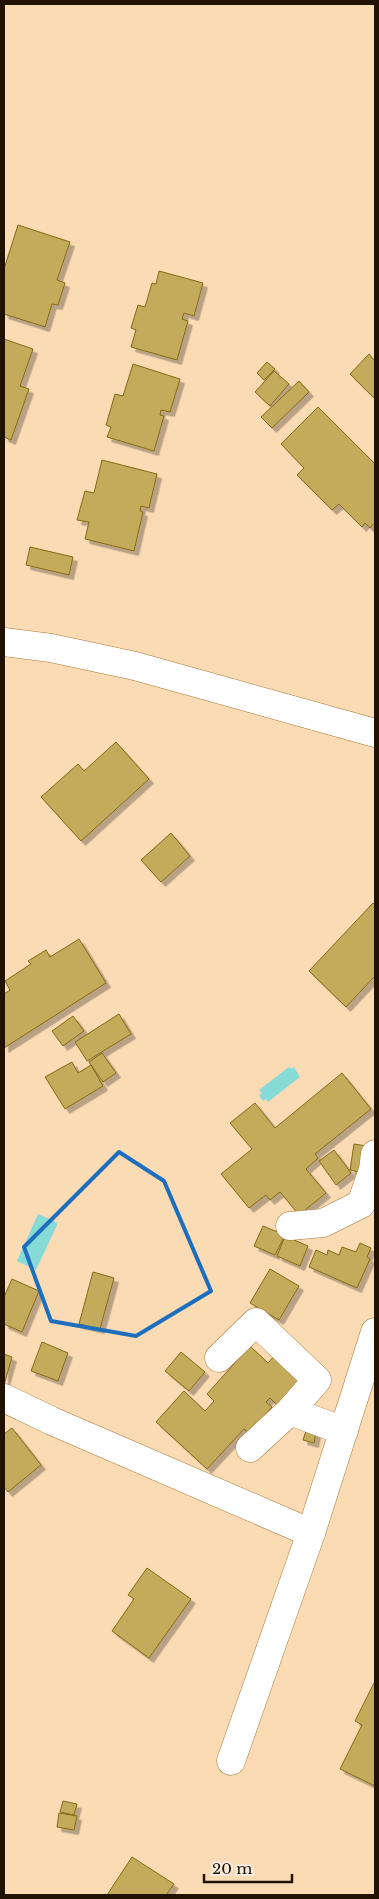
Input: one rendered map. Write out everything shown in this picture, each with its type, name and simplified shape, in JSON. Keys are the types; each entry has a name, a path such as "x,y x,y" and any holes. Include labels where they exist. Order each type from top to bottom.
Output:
{"street":[{"path":"5,641 51,648 135,666 375,733"},
{"path":"290,1226 323,1223 361,1204 373,1170 375,1154"},
{"path":"219,1358 256,1322 317,1380 290,1411 250,1448"},
{"path":"231,1761 311,1533 373,1347"},
{"path":"4,1398 52,1421 311,1533"},
{"path":"290,1411 344,1431"}],"highlighted area":[{"path":"119,1152 164,1181 211,1291 136,1336 51,1321 24,1247"}],"water":[{"path":"289,1067 291,1069 294,1067 300,1077 268,1102 266,1099 263,1101 259,1095 262,1093 259,1090"},
{"path":"38,1214 58,1223 36,1270 17,1261"}],"building":[{"path":"18,225 70,242 57,280 65,283 58,305 52,304 45,327 4,314 4,269"},
{"path":"159,271 203,283 194,316 184,313 182,319 188,321 177,360 131,347 136,330 131,328 138,305 145,307 152,283 156,284"},
{"path":"4,339 33,349 20,386 29,389 11,440 4,437"},
{"path":"369,354 375,361 375,399 350,374"},
{"path":"267,362 275,369 264,380 257,373"},
{"path":"133,364 180,379 170,412 161,410 160,415 164,416 154,451 107,437 111,427 106,425 115,394 123,396"},
{"path":"274,371 289,384 270,406 255,392"},
{"path":"299,381 309,392 272,428 261,417"},
{"path":"318,407 375,464 375,522 370,528 365,523 362,527 339,504 332,510 297,475 304,468 281,444"},
{"path":"102,460 157,474 149,508 141,506 140,511 143,512 134,551 85,539 89,522 77,520 85,491 94,493"},
{"path":"30,547 73,557 69,575 26,565"},
{"path":"116,742 149,779 81,841 41,797 78,764 84,771"},
{"path":"171,833 190,856 161,882 141,860"},
{"path":"373,903 375,905 375,976 346,1007 309,971"},
{"path":"79,939 106,983 4,1048 4,994 10,990 5,981 31,964 28,961 46,950 50,957"},
{"path":"119,1014 131,1034 87,1061 75,1042"},
{"path":"73,1016 84,1031 63,1046 52,1031"},
{"path":"102,1053 116,1073 103,1082 89,1062"},
{"path":"72,1062 78,1073 91,1065 103,1086 65,1109 45,1077"},
{"path":"342,1073 371,1109 315,1154 318,1158 306,1169 326,1193 299,1215 280,1192 270,1200 266,1195 249,1208 221,1174 252,1149 230,1123 255,1103 275,1128"},
{"path":"354,1144 373,1147 368,1174 350,1170"},
{"path":"334,1150 351,1173 336,1185 319,1161"},
{"path":"263,1226 285,1235 275,1255 254,1246"},
{"path":"285,1236 308,1246 300,1266 277,1256"},
{"path":"360,1243 371,1248 367,1257 370,1259 357,1288 309,1267 316,1250 327,1255 328,1250 339,1255 342,1247 356,1252"},
{"path":"270,1269 299,1286 279,1320 250,1303"},
{"path":"93,1272 114,1278 100,1329 79,1324"},
{"path":"12,1279 39,1291 22,1332 4,1324 4,1297"},
{"path":"42,1342 68,1353 58,1381 31,1371"},
{"path":"250,1346 268,1363 274,1356 300,1380 277,1405 270,1398 266,1402 272,1407 249,1433 244,1429 207,1469 156,1422 184,1391 205,1411 214,1401 207,1394"},
{"path":"181,1352 205,1372 189,1391 165,1371"},
{"path":"4,1354 12,1357 4,1385"},
{"path":"12,1428 41,1465 8,1492 4,1487 4,1434"},
{"path":"306,1431 316,1433 314,1443 303,1440"},
{"path":"147,1568 191,1599 149,1658 112,1631 134,1599 128,1595"},
{"path":"375,1681 375,1786 340,1769 362,1725 355,1721"},
{"path":"63,1801 77,1804 74,1815 60,1812"},
{"path":"59,1813 77,1816 74,1830 57,1827"},
{"path":"132,1857 174,1884 166,1895 107,1895"}]}
